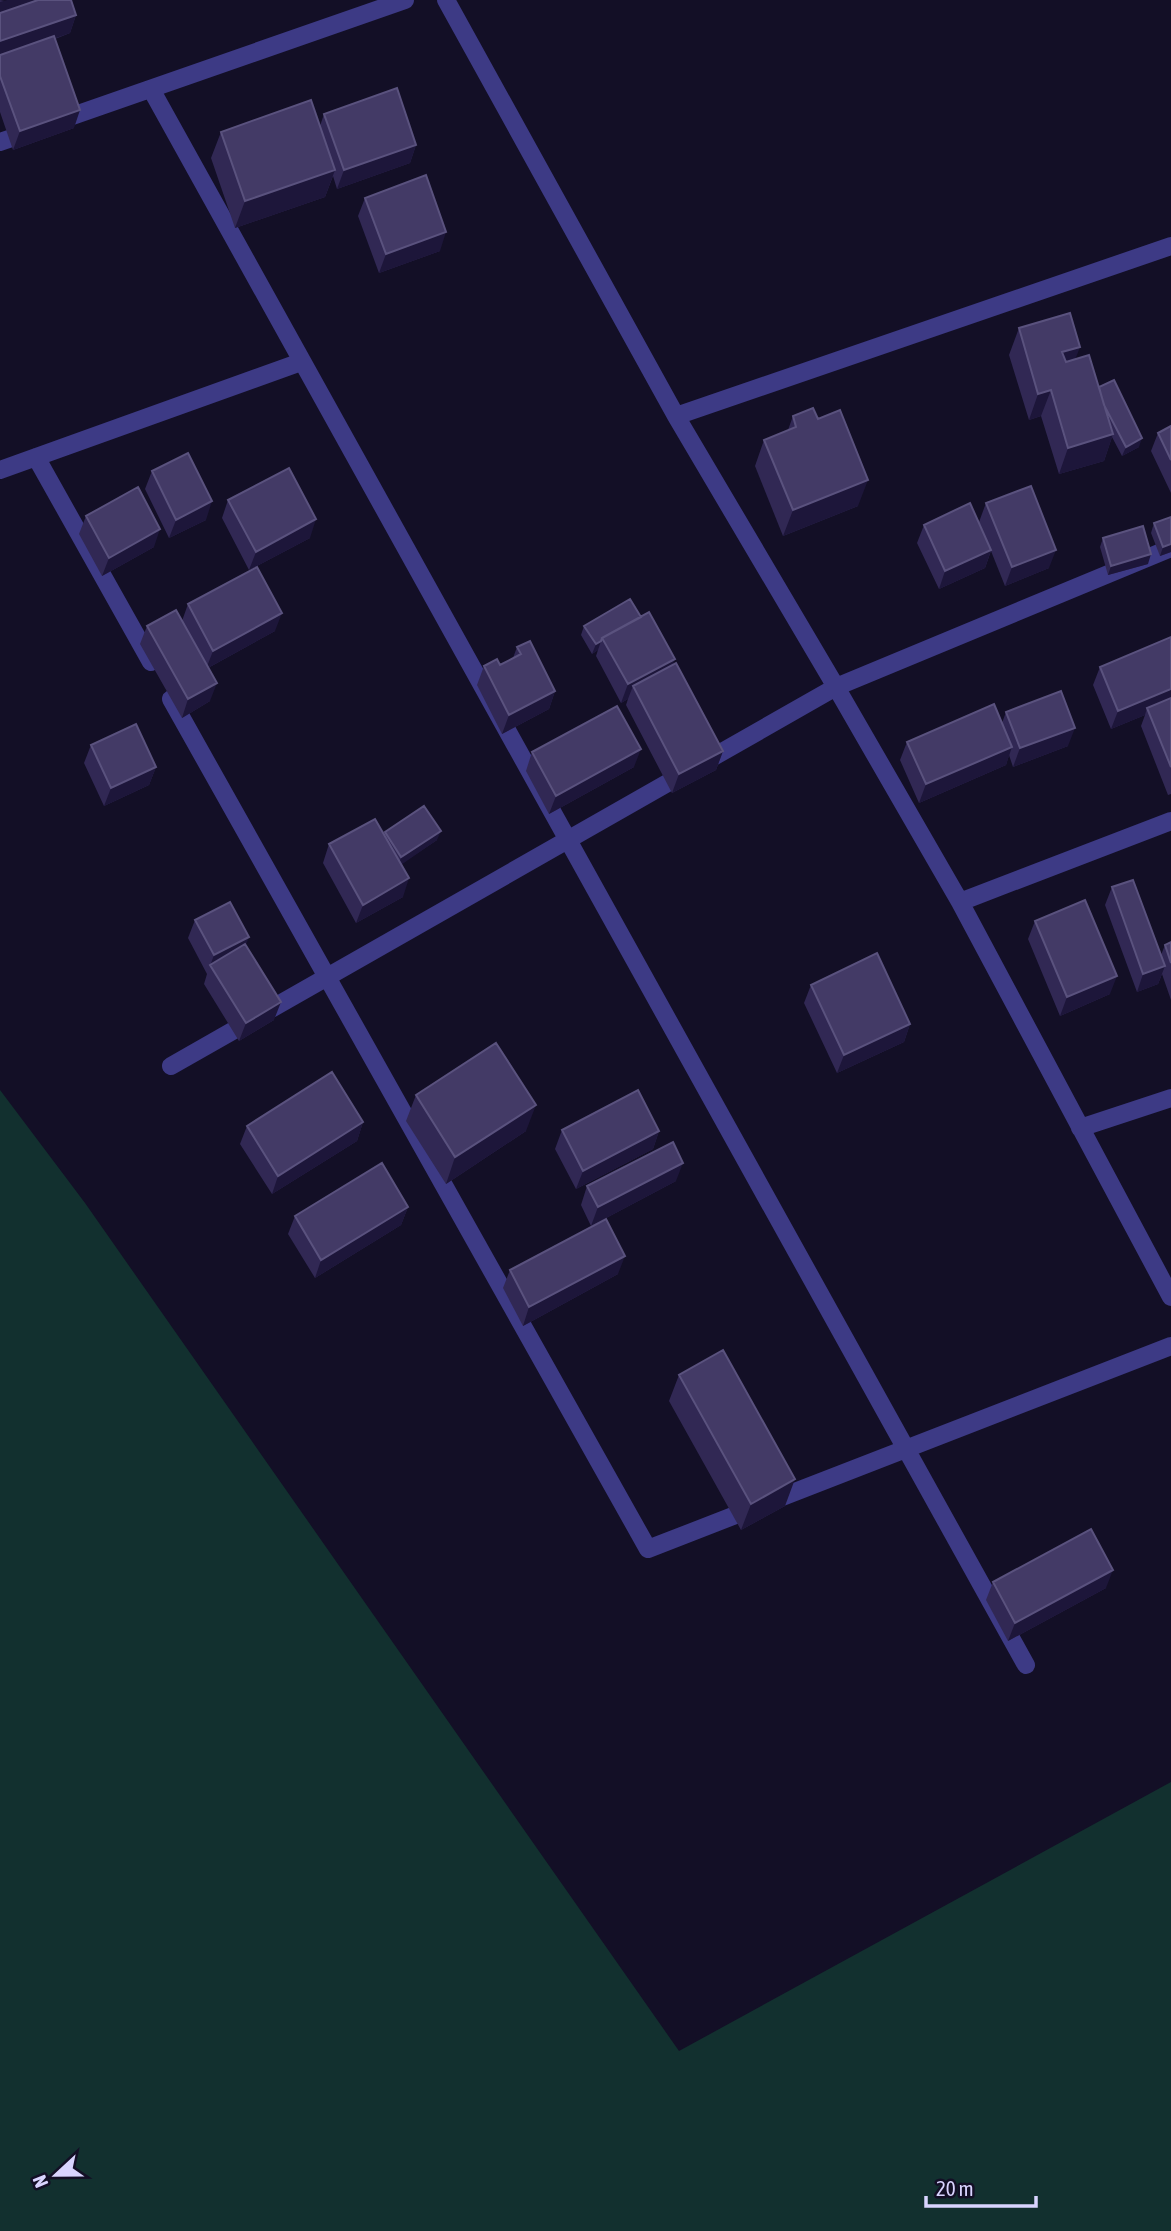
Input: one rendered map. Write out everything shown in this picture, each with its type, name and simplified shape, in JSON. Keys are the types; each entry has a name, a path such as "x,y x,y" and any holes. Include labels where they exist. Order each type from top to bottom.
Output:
{"street":[{"path":"0,142 405,0"},
{"path":"446,0 676,416 960,902 1171,1297"},
{"path":"151,89 1026,1665"},
{"path":"676,416 1171,246"},
{"path":"0,470 301,362"},
{"path":"36,457 648,1549 1171,1346"},
{"path":"171,1066 836,687 1171,548"},
{"path":"960,902 1171,821"},
{"path":"1080,1128 1171,1098"}],"green space":[{"path":"0,1090 85,1203 679,2051 1171,1782 1171,2231 0,2231"}],"building":[{"path":"38,0 71,0 76,15 0,41 0,13"},
{"path":"54,36 80,110 20,131 0,76 0,55"},
{"path":"397,88 416,145 344,170 324,114"},
{"path":"311,100 335,170 245,201 221,132"},
{"path":"426,175 446,232 386,254 365,198"},
{"path":"1070,313 1080,347 1062,352 1066,362 1089,355 1113,434 1068,448 1051,390 1038,394 1019,328"},
{"path":"1114,380 1142,438 1126,447 1104,405 1099,387"},
{"path":"813,408 818,419 840,410 868,480 793,510 764,440 796,427 793,416"},
{"path":"1171,426 1171,460 1158,433"},
{"path":"188,453 212,501 176,520 152,471"},
{"path":"289,468 316,519 256,552 228,500"},
{"path":"1031,486 1056,550 1012,567 986,503"},
{"path":"138,487 160,529 109,558 86,516"},
{"path":"970,503 991,550 945,571 924,525"},
{"path":"1171,517 1171,544 1163,547 1154,523"},
{"path":"1143,526 1151,554 1111,566 1103,538"},
{"path":"257,567 282,613 213,651 188,604"},
{"path":"630,599 641,617 596,644 584,626"},
{"path":"176,610 217,683 188,699 147,626"},
{"path":"649,612 675,659 628,684 602,638"},
{"path":"1171,637 1171,689 1118,711 1100,667"},
{"path":"530,641 555,691 509,715 484,666 497,659 500,665 521,654 517,647"},
{"path":"676,663 723,751 679,774 633,686"},
{"path":"1061,691 1075,728 1020,748 1006,712"},
{"path":"1171,698 1171,767 1147,708"},
{"path":"994,704 1012,747 926,784 907,742"},
{"path":"617,706 641,749 556,796 532,752"},
{"path":"136,724 156,767 111,788 91,745"},
{"path":"424,806 441,831 401,857 385,832"},
{"path":"375,819 409,878 363,905 329,844"},
{"path":"1133,880 1165,966 1143,974 1112,887"},
{"path":"1085,900 1117,976 1067,997 1035,921"},
{"path":"230,902 249,937 214,955 195,920"},
{"path":"1171,942 1171,963 1165,945"},
{"path":"245,944 281,1002 246,1023 210,965"},
{"path":"877,953 910,1024 844,1055 811,985"},
{"path":"496,1043 536,1105 455,1157 416,1095"},
{"path":"332,1072 363,1122 278,1176 247,1126"},
{"path":"638,1090 659,1131 583,1171 562,1130"},
{"path":"673,1142 683,1163 598,1207 587,1186"},
{"path":"382,1163 408,1207 321,1260 295,1216"},
{"path":"606,1219 625,1256 529,1307 510,1270"},
{"path":"723,1350 795,1479 751,1504 679,1375"},
{"path":"1091,1529 1113,1570 1015,1623 993,1582"}]}
